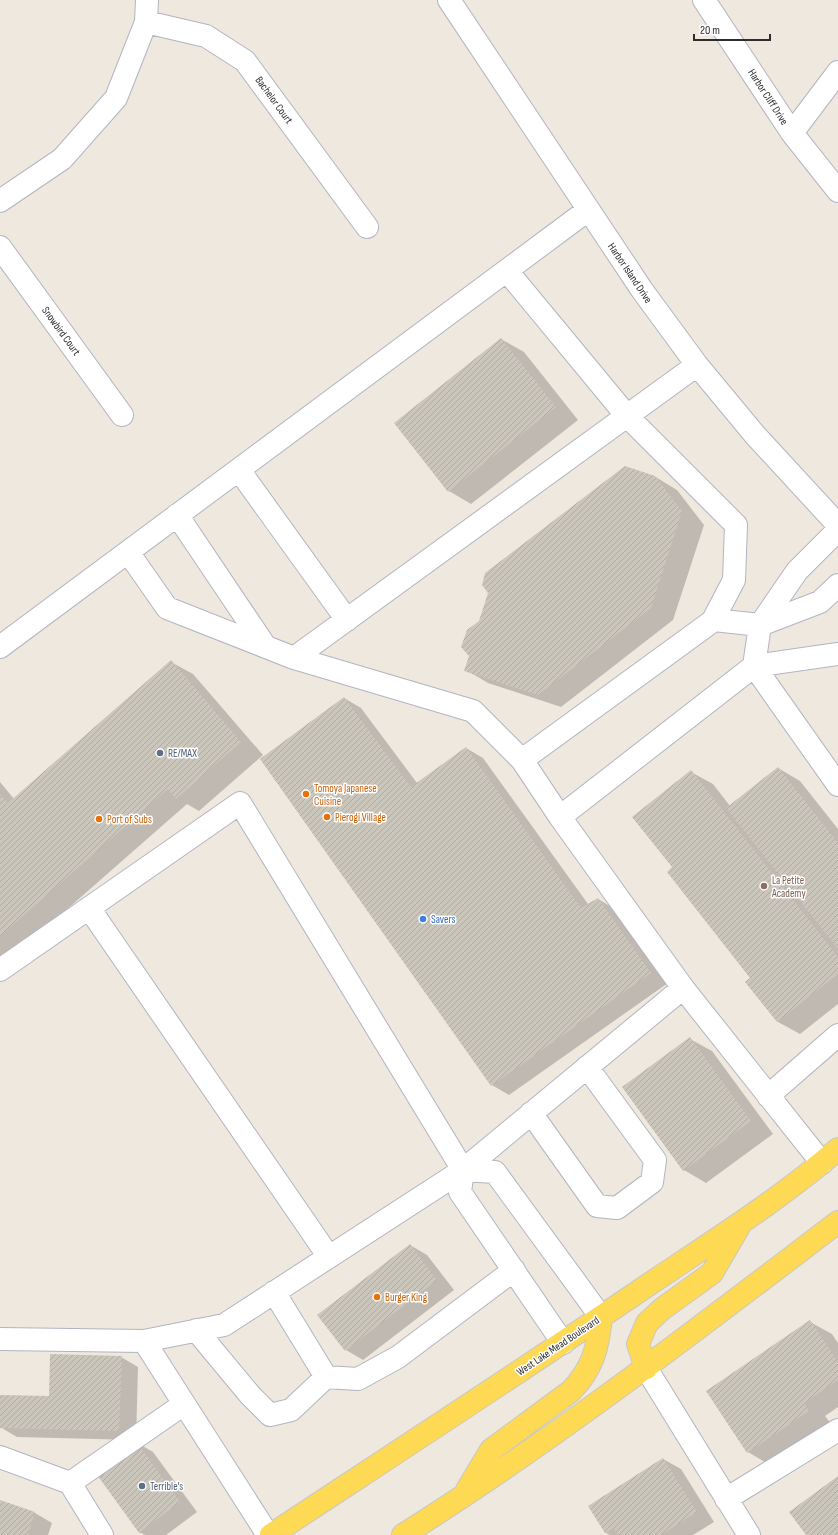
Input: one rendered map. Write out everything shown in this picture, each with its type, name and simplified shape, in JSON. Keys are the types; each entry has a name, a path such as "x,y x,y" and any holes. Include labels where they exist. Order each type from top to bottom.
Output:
{"main road":[{"name":"West Lake Mead Boulevard","path":"271,1535 563,1343 742,1221 822,1163 838,1149"},
{"path":"646,1368 638,1344 647,1323 662,1309 712,1273 742,1221"},
{"path":"403,1535 462,1498 646,1368 838,1222"},
{"path":"462,1498 491,1450 566,1396 582,1379 593,1361 599,1337 601,1317"}],"street":[{"path":"0,201 62,159 116,98 146,22 147,0"},
{"name":"Harbor Island Drive","path":"449,0 642,290 697,364 755,435 838,525"},
{"name":"Harbor Cliff Drive","path":"704,0 792,133 838,191"},
{"name":"Bachelor Court","path":"146,22 206,36 245,61 367,226"},
{"path":"792,133 838,72"},
{"path":"0,647 588,210"},
{"name":"Snowbird Court","path":"0,247 122,415"},
{"path":"507,270 627,416 736,525 734,580 712,622"},
{"path":"294,658 697,364"},
{"path":"239,470 347,620"},
{"path":"177,515 265,646"},
{"path":"838,530 797,571 760,625 754,666 838,785"},
{"path":"128,552 167,608 294,658 473,711 522,760 560,817 682,988 822,1163"},
{"path":"522,760 714,620 760,625 820,602 838,585"},
{"path":"560,817 754,666 838,654"},
{"path":"0,970 240,803 463,1170 460,1192 563,1343"},
{"path":"89,908 329,1257"},
{"path":"0,1339 144,1341 224,1325 463,1170 682,988"},
{"path":"768,1096 838,1035"},
{"path":"531,1113 597,1206 617,1208 652,1182 655,1160 587,1067"},
{"path":"463,1170 495,1172 601,1317"},
{"path":"196,1330 250,1395 270,1415 291,1410 326,1377 358,1379 398,1357 514,1270"},
{"path":"274,1292 326,1377"},
{"path":"144,1341 268,1535"},
{"path":"646,1368 749,1535"},
{"path":"70,1484 184,1404"},
{"path":"726,1499 838,1430"},
{"path":"0,1457 70,1484 102,1535"}],"building":[{"path":"501,338 556,407 448,492 394,423"},
{"path":"625,466 655,476 682,511 651,608 538,695 464,671 469,656 461,647 467,630 479,621 488,593 482,585 485,573"},
{"path":"171,660 241,742 176,799 168,789 0,936 0,794 8,803"},
{"path":"344,697 411,787 466,747 581,908 598,898 651,973 491,1086 260,759"},
{"path":"778,767 838,843 838,949 726,808"},
{"path":"691,770 838,957 838,974 777,1022 745,982 750,978 667,872 672,867 632,817"},
{"path":"690,1037 751,1121 683,1171 622,1087"},
{"name":"Burger King","path":"410,1244 437,1280 345,1351 317,1315"},
{"path":"810,1320 838,1362 838,1380 804,1403 809,1411 747,1453 706,1391"},
{"path":"50,1354 122,1356 119,1431 0,1428 0,1395 49,1396"},
{"path":"136,1441 180,1502 139,1533 95,1472"},
{"path":"663,1458 697,1512 661,1535 618,1535 613,1528 605,1533 588,1506"},
{"path":"838,1476 838,1535 806,1535 789,1512"},
{"path":"0,1500 35,1512 28,1535 0,1535"}],"place":[{"name":"RE/MAX","path":"160,753"},
{"name":"Tomoya Japanese Cuisine","path":"306,794"},
{"name":"Pierogi Village","path":"327,817"},
{"name":"Port of Subs","path":"99,819"},
{"name":"La Petite Academy","path":"764,886"},
{"name":"Savers","path":"423,919"},
{"name":"Burger King","path":"377,1297"},
{"name":"Terrible's","path":"142,1486"}]}
